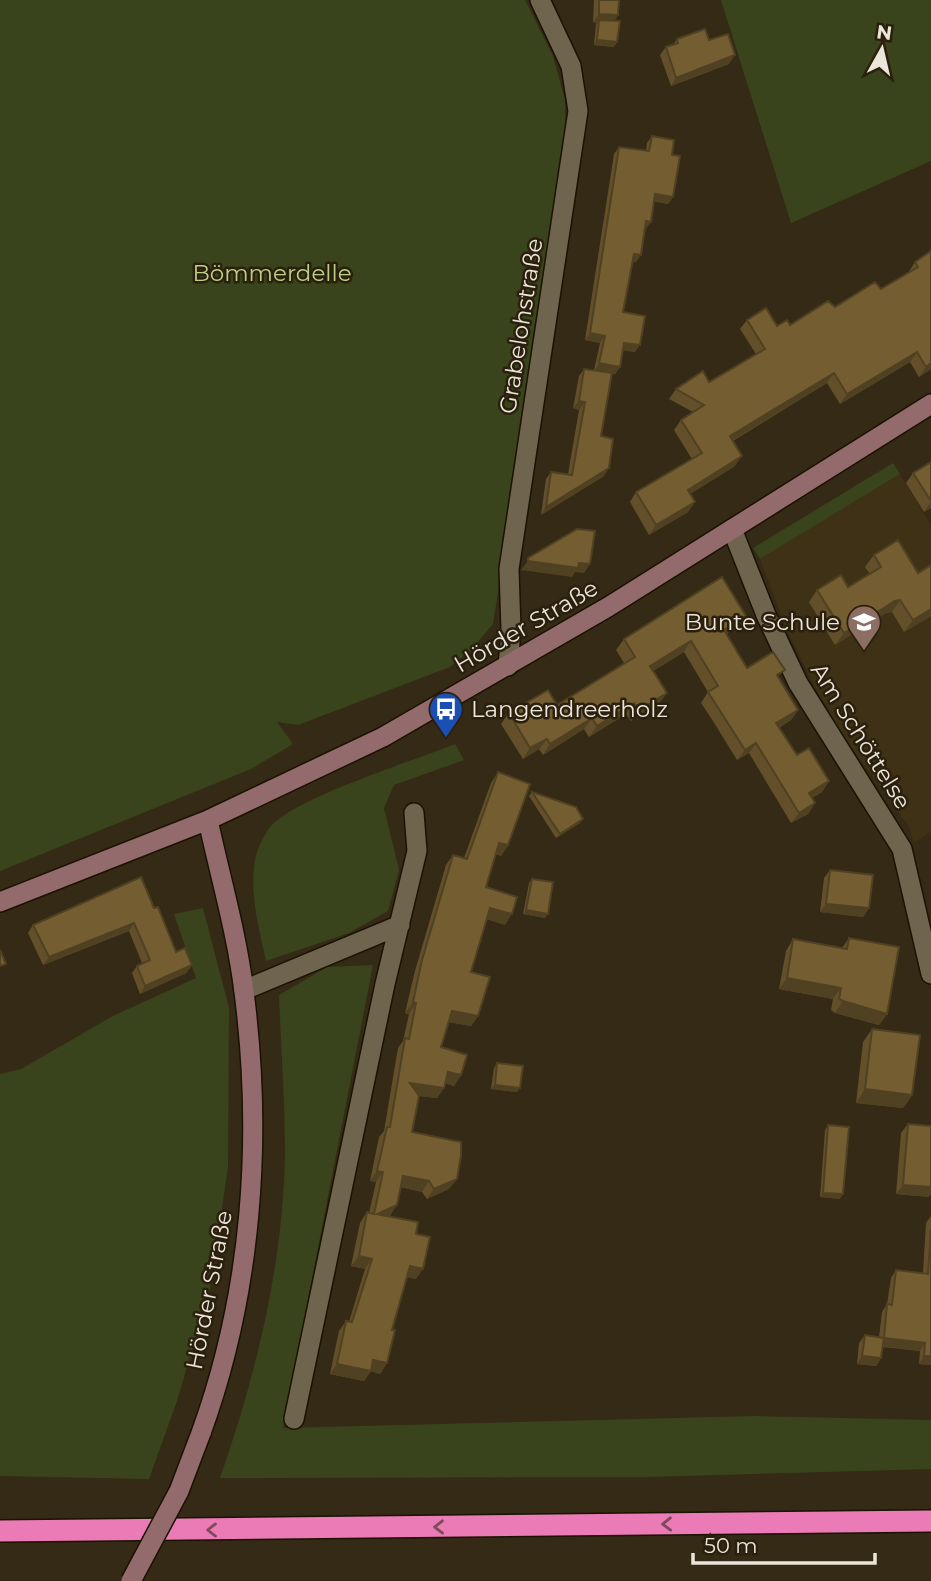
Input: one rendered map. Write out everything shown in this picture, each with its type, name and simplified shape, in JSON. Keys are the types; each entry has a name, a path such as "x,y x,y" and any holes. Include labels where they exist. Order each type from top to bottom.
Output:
{"highway":[{"path":"0,1531 931,1521"}],"main road":[{"name":"Hörder Straße","path":"131,1581 179,1491 201,1433 230,1332 251,1197 251,1080 244,990 208,820 383,737 508,666 931,404"},
{"path":"0,902 208,820"}],"street":[{"name":"Grabelohstraße","path":"508,666 511,630 509,569 578,111 571,66 540,0"},
{"name":"Am Schöttelse","path":"732,529 766,615 797,683 902,849 931,974"},
{"path":"294,1419 418,851 414,813"},
{"path":"244,990 400,925"}],"shaded area":[{"name":"Bunte Schule","path":"900,474 931,525 931,832 914,843 908,825 843,736 810,677 785,626 760,559"}],"green space":[{"name":"Bömmerdelle","path":"0,0 525,0 553,56 565,100 566,156 493,624 472,649 450,667 298,725 277,722 293,744 251,769 0,871"},
{"path":"721,0 931,0 931,161 791,223"},
{"path":"893,463 900,474 760,559 753,548"},
{"path":"455,744 464,760 394,785 384,808 399,870 388,911 349,933 266,961 255,908 253,882 256,855 270,827 304,804 329,792"},
{"path":"203,908 229,1008 228,1168 210,1288 177,1401 149,1479 0,1476 0,1074 21,1069 113,1016 196,978 174,914"},
{"path":"373,965 283,1428 755,1416 931,1420 931,1469 648,1477 220,1478 256,1360 279,1237 285,1155 279,995 327,967"}],"building":[{"path":"599,0 619,0 618,15 599,14"},
{"path":"599,20 620,21 617,42 597,40"},
{"path":"705,29 709,40 728,34 735,55 676,78 666,47 678,43 677,39"},
{"path":"652,136 674,140 672,155 680,156 673,197 655,194 651,222 646,221 641,255 634,254 623,312 645,316 640,345 624,343 620,367 599,363 605,336 590,333 619,147 649,151"},
{"path":"931,251 931,363 926,367 917,352 847,394 834,373 730,436 742,456 688,490 695,502 656,525 636,492 702,453 681,420 704,405 676,389 703,371 709,382 765,349 747,320 766,308 777,326 787,320 790,325 828,301 835,307 875,282 881,289 918,267 915,262"},
{"path":"584,369 612,373 601,436 613,439 609,468 546,507 551,472 572,475 585,402 579,401"},
{"path":"931,462 931,501 913,473"},
{"path":"577,529 595,531 590,564 579,563 578,568 528,561 528,558"},
{"path":"898,540 918,573 931,565 931,609 913,620 900,600 895,601 844,633 817,590 841,575 848,587 881,567 874,555"},
{"path":"722,577 746,616 724,630 747,668 773,652 785,670 777,675 798,710 776,723 797,755 809,748 829,781 809,793 815,803 799,813 756,743 745,750 708,692 718,686 691,641 650,666 667,693 639,710 634,703 597,726 592,718 550,744 547,739 530,748 509,713 548,690 557,705 635,657 624,639"},
{"path":"498,772 530,784 508,845 499,843 486,887 517,897 512,914 490,908 471,972 490,977 478,1016 452,1011 441,1047 467,1055 461,1075 448,1072 444,1088 410,1083 419,1096 412,1132 461,1142 457,1179 434,1189 429,1181 403,1176 397,1205 377,1214 418,1222 416,1234 430,1237 423,1269 410,1266 392,1330 395,1330 387,1363 373,1360 371,1371 337,1364 346,1321 352,1322 372,1259 359,1256 367,1212 374,1214 383,1172 377,1171 387,1127 390,1127 405,1038 409,1039 422,960 453,855 467,859"},
{"path":"532,792 576,807 583,819 560,834"},
{"path":"830,870 873,875 869,908 826,904"},
{"path":"141,877 154,908 158,907 176,952 185,948 192,965 145,986 137,966 150,960 134,923 49,957 33,925"},
{"path":"532,879 553,882 548,914 526,910"},
{"path":"849,938 899,947 887,1014 839,999 841,988 787,978 793,939 847,949"},
{"path":"0,950 6,964 0,966"},
{"path":"872,1029 920,1035 912,1095 865,1089"},
{"path":"497,1063 523,1066 520,1088 495,1085"},
{"path":"908,1124 931,1126 931,1187 903,1185"},
{"path":"828,1125 849,1127 843,1194 823,1193"},
{"path":"931,1229 931,1356 924,1356 925,1343 884,1338 887,1304 892,1305 896,1270 928,1274"},
{"path":"865,1335 884,1338 881,1358 862,1356"}],"place":[{"name":"Bunte Schule","path":"864,652"},
{"name":"Langendreerholz","path":"446,739"}]}
